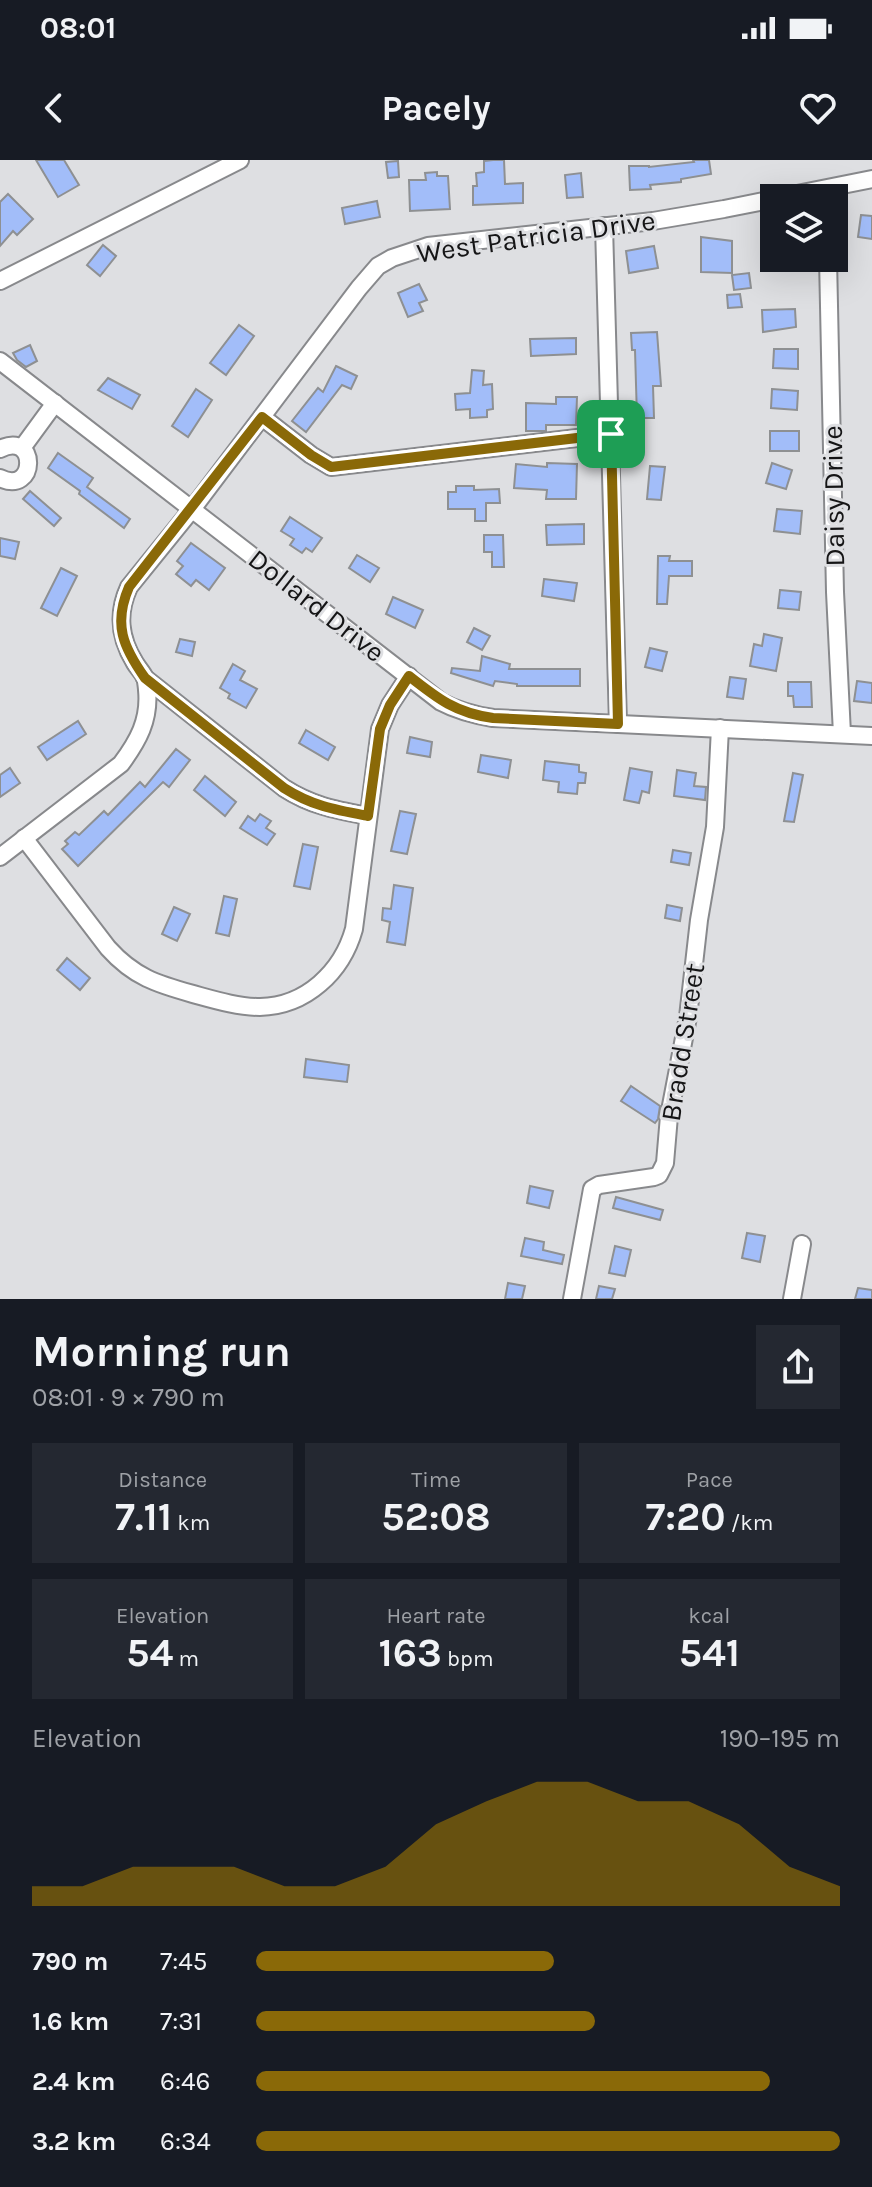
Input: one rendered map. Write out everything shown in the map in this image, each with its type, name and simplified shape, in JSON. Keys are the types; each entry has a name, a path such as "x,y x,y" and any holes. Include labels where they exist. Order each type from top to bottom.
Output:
{"street":[{"path":"0,281 240,160"},
{"name":"West Patricia Drive","path":"848,186 872,179"},
{"name":"West Patricia Drive","path":"0,857 121,764 136,744 146,716 145,678 121,631 120,616 129,587 378,266 428,246 696,214 760,201"},
{"path":"604,226 618,724"},
{"name":"Daisy Drive","path":"828,272 835,592 842,734"},
{"name":"Dollard Drive","path":"0,361 441,702 475,716 493,718 872,736"},
{"path":"22,448 55,403"},
{"path":"262,417 331,467 611,434"},
{"path":"0,449 10,445 22,448 29,459 24,476 12,481 0,478"},
{"path":"24,838 108,948 135,973 154,983 242,1005 261,1007 279,1004 308,992 323,981 345,955 354,929 380,729 390,705 409,676"},
{"path":"145,678 302,800 368,816"},
{"name":"Bradd Street","path":"572,1299 592,1189 599,1185 654,1177 659,1175 665,1163 669,1116 688,1017 699,920 715,827 720,728"},
{"path":"792,1299 802,1244"}],"building":[{"path":"36,160 64,160 79,185 58,197"},
{"path":"504,160 505,184 523,183 523,203 473,205 476,173 484,172 484,161"},
{"path":"709,160 711,174 681,179 681,182 650,185 651,189 630,190 629,166 649,167"},
{"path":"398,161 399,177 388,178 386,162"},
{"path":"437,172 437,176 448,176 450,209 410,211 409,180 426,180 425,173"},
{"path":"581,173 583,197 567,198 565,175"},
{"path":"8,194 33,219 17,235 13,231 0,246 0,202"},
{"path":"377,201 380,217 345,224 342,208"},
{"path":"861,215 872,216 872,239 858,237"},
{"path":"701,237 732,241 732,273 701,272"},
{"path":"103,245 116,256 100,276 87,265"},
{"path":"654,246 658,268 629,273 626,251"},
{"path":"749,273 751,288 734,290 732,275"},
{"path":"419,284 427,300 419,303 423,311 408,317 398,293"},
{"path":"740,294 742,307 728,308 727,295"},
{"path":"795,309 796,327 763,332 762,310"},
{"path":"239,325 254,336 226,375 210,363"},
{"path":"657,332 661,386 653,386 654,418 637,418 635,350 632,350 631,333"},
{"path":"576,338 576,354 531,356 530,339"},
{"path":"30,345 37,361 26,367 13,353"},
{"path":"774,349 798,349 798,369 773,368"},
{"path":"336,366 357,376 351,389 342,385 306,432 292,421 318,388 323,392"},
{"path":"472,370 484,371 483,385 492,384 493,409 487,410 487,417 470,418 470,409 456,410 455,394 470,393"},
{"path":"108,378 140,395 132,409 98,390"},
{"path":"196,389 212,400 188,437 172,426"},
{"path":"772,389 798,391 797,410 771,408"},
{"path":"556,397 577,397 576,425 546,425 546,431 526,431 526,403 556,404"},
{"path":"770,431 799,431 799,451 770,451"},
{"path":"58,453 93,478 87,487 130,519 124,528 48,468"},
{"path":"547,463 577,464 576,499 546,499 547,490 514,488 516,464 547,467"},
{"path":"772,463 792,470 786,489 766,483"},
{"path":"650,466 665,467 661,500 647,499"},
{"path":"456,486 474,486 474,490 499,489 500,503 486,503 486,521 475,521 475,509 448,509 448,492 456,492"},
{"path":"30,491 61,518 54,526 23,499"},
{"path":"777,509 802,511 800,534 774,531"},
{"path":"290,517 322,538 312,552 306,548 302,553 290,545 294,539 281,531"},
{"path":"584,524 584,544 547,545 546,525"},
{"path":"484,535 503,535 504,567 492,567 492,552 484,552"},
{"path":"0,538 19,542 15,559 0,556"},
{"path":"191,543 225,568 209,590 196,580 191,586 176,574 183,566 177,561"},
{"path":"357,555 379,568 370,582 349,568"},
{"path":"658,556 670,556 669,561 692,561 692,576 669,576 667,604 657,604"},
{"path":"61,568 77,576 57,616 41,608"},
{"path":"544,579 577,583 574,601 542,596"},
{"path":"780,590 801,592 799,610 778,608"},
{"path":"393,597 423,610 415,628 386,614"},
{"path":"474,628 490,636 482,650 467,642"},
{"path":"764,634 782,638 776,671 750,666 754,644 762,646"},
{"path":"180,639 195,642 192,656 176,652"},
{"path":"650,648 667,652 662,671 645,667"},
{"path":"482,656 510,664 509,669 580,669 580,686 517,686 495,681 493,686 451,673 452,668 480,671"},
{"path":"233,664 245,671 240,680 257,689 246,708 228,698 230,694 220,688"},
{"path":"730,677 746,679 743,699 727,697"},
{"path":"857,681 872,683 872,703 854,701"},
{"path":"788,682 811,682 812,707 794,707 793,696 788,696"},
{"path":"78,721 86,734 47,760 38,747"},
{"path":"306,730 335,747 328,760 299,743"},
{"path":"410,737 432,742 430,757 407,753"},
{"path":"176,749 190,760 169,787 163,782 78,866 62,849 68,844 65,841 75,832 79,835 104,811 108,815 140,782 145,787"},
{"path":"481,755 511,760 508,778 478,772"},
{"path":"545,761 579,765 579,772 586,773 585,783 578,783 577,794 558,792 559,782 543,780"},
{"path":"10,768 20,783 0,797 0,775"},
{"path":"630,768 652,772 649,793 642,791 639,803 624,800"},
{"path":"677,770 696,773 694,786 706,787 705,800 674,796"},
{"path":"793,773 803,775 794,822 784,821"},
{"path":"205,776 236,802 225,816 194,790"},
{"path":"400,811 416,814 407,854 391,851"},
{"path":"260,814 271,821 266,828 275,834 267,845 240,828 248,816 255,821"},
{"path":"303,844 318,847 310,889 294,886"},
{"path":"673,850 691,853 689,865 671,862"},
{"path":"394,885 413,888 405,945 387,942 390,922 382,920 383,908 391,909"},
{"path":"224,896 237,899 229,936 216,933"},
{"path":"667,905 682,908 680,921 665,918"},
{"path":"174,907 190,914 177,941 162,934"},
{"path":"67,958 90,978 80,990 57,970"},
{"path":"306,1059 349,1065 347,1082 304,1077"},
{"path":"631,1086 660,1106 655,1123 621,1101"},
{"path":"530,1186 553,1191 549,1208 527,1203"},
{"path":"616,1197 663,1210 660,1220 613,1208"},
{"path":"747,1233 765,1236 760,1262 742,1258"},
{"path":"525,1238 544,1242 543,1250 564,1255 562,1264 521,1256"},
{"path":"615,1246 631,1250 625,1276 609,1273"},
{"path":"508,1283 525,1286 522,1299 505,1299"},
{"path":"599,1286 615,1289 612,1299 596,1299"},
{"path":"858,1288 872,1290 872,1299 855,1299"}],"route":[{"path":"262,417 331,467 611,434 618,724 475,716 441,702 409,676 390,705 380,729 368,816 319,806 302,800 284,788 145,678 126,646 120,616 129,587 262,417"}]}
